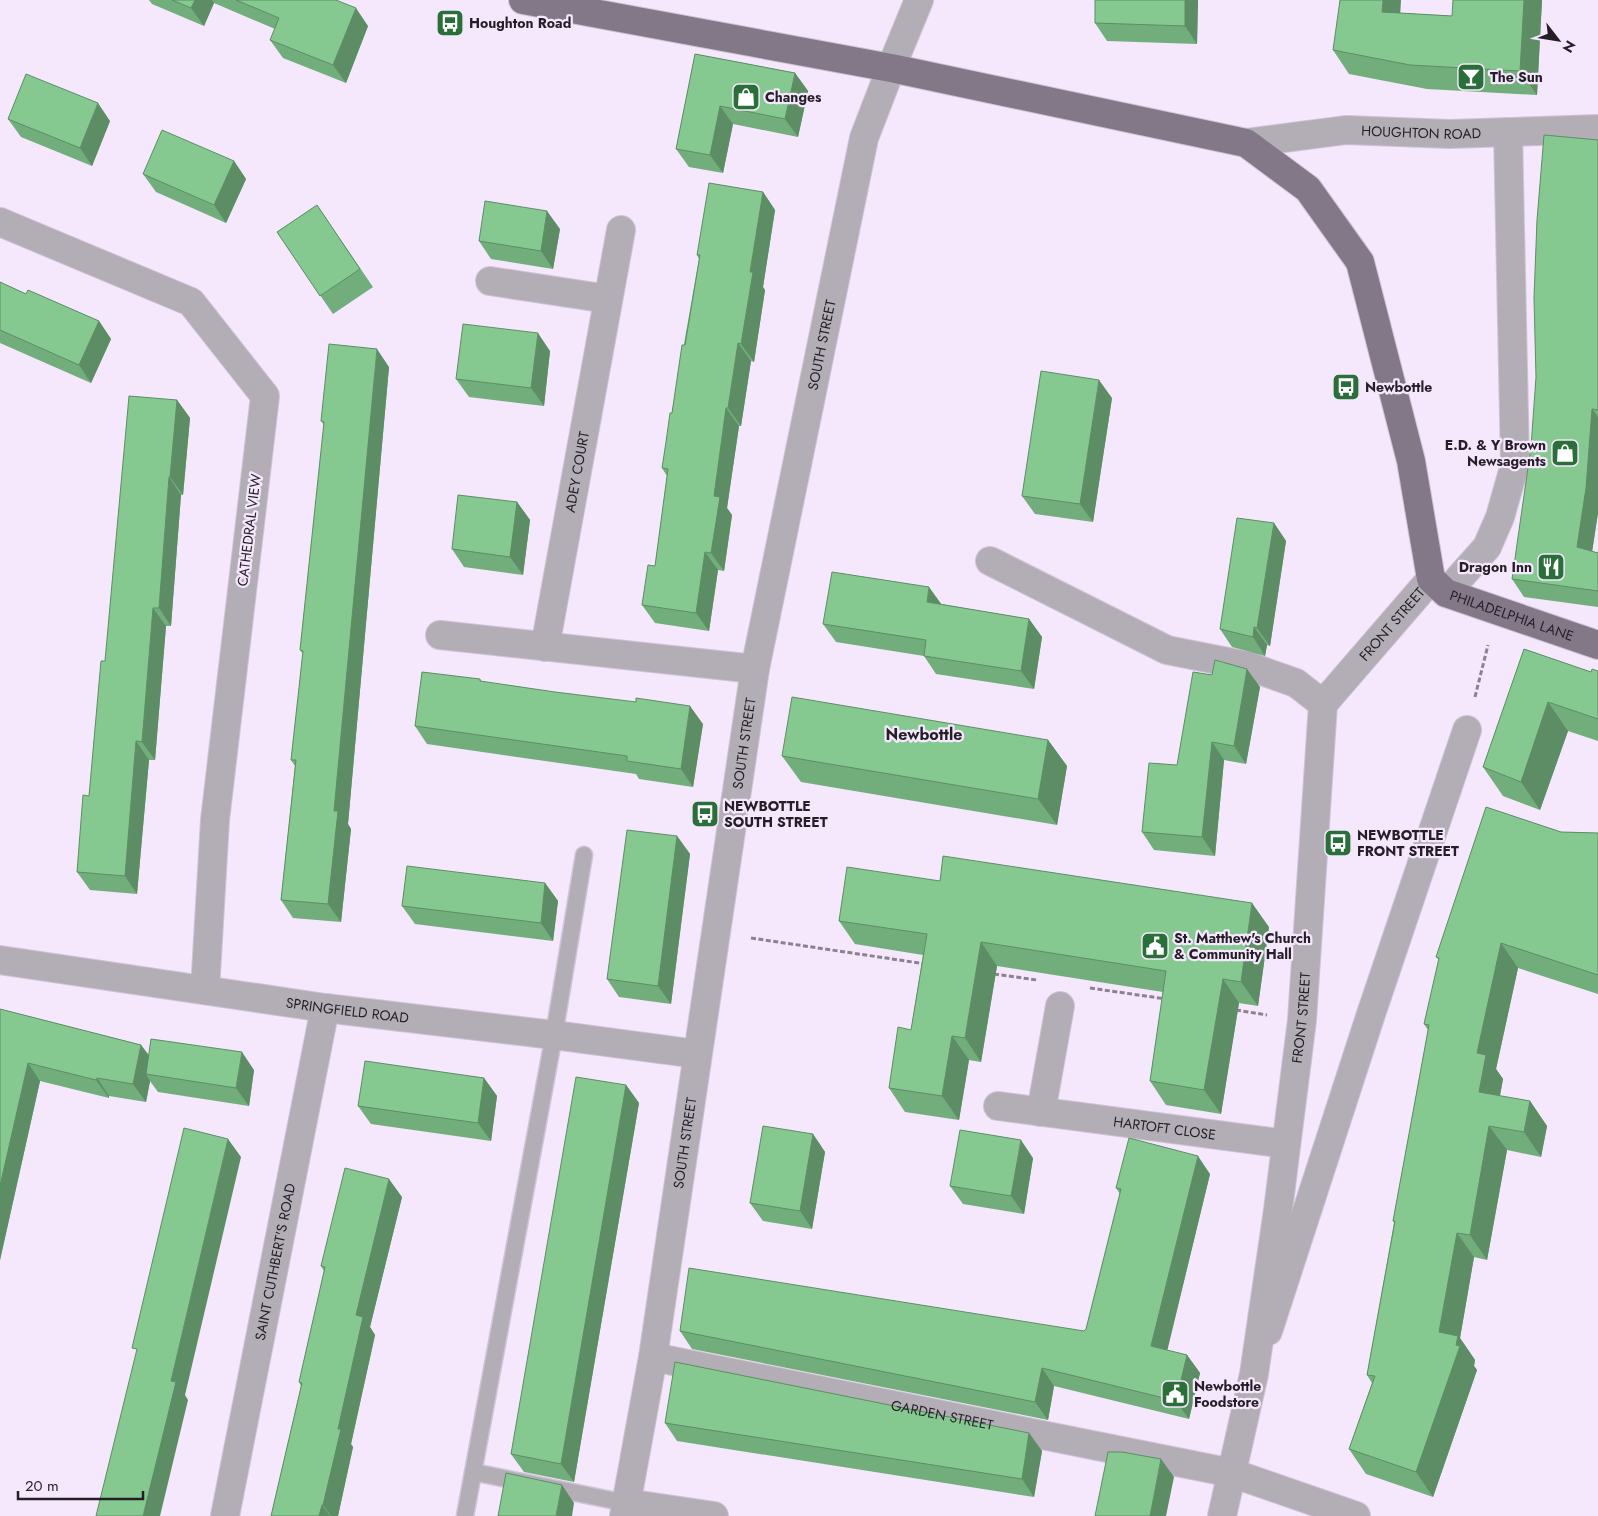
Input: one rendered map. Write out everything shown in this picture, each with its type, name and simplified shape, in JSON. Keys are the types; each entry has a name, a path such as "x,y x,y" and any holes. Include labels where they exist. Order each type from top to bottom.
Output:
{"main road":[{"path":"523,0 891,68 1246,143 1308,189 1360,262 1411,461 1438,586"},
{"name":"PHILADELPHIA LANE","path":"1438,586 1496,610 1598,645"}],"street":[{"name":"SOUTH STREET","path":"625,1509 653,1357 755,669 864,138 919,0"},
{"name":"HOUGHTON ROAD","path":"1246,143 1346,130 1450,134 1598,129"},
{"name":"FRONT STREET","path":"1222,1516 1254,1374 1302,1020 1323,704 1438,586 1487,547 1500,517 1515,464 1508,132"},
{"name":"CATHEDRAL VIEW","path":"0,222 191,302 265,396 215,820 205,990"},
{"name":"ADEY COURT","path":"545,646 621,230"},
{"path":"490,281 608,299"},
{"path":"990,562 1167,650 1248,666 1296,684 1323,704"},
{"path":"440,635 755,669"},
{"name":"FRONT STREET","path":"1254,1374 1370,1018 1467,730"},
{"name":"SPRINGFIELD ROAD","path":"0,960 325,1008 697,1054"},
{"path":"1041,1112 1060,1006"},
{"name":"SAINT CUTHBERT'S ROAD","path":"225,1516 325,1008"},
{"name":"HARTOFT CLOSE","path":"998,1106 1286,1144"},
{"name":"GARDEN STREET","path":"653,1357 1232,1473 1356,1516"},
{"path":"625,1509 714,1516"}],"lane":[{"path":"465,1516 554,1035 584,855"},
{"path":"473,1472 625,1509"}],"path":[{"path":"1467,730 1496,610"},
{"path":"716,932 931,964"},
{"path":"990,973 1038,980"},
{"path":"1087,988 1175,1001"},
{"path":"1233,1010 1302,1020"}],"building":[{"path":"172,0 195,0 191,8"},
{"path":"236,0 336,0 356,8 333,65 270,40 279,18"},
{"path":"1095,0 1185,0 1185,26 1095,23"},
{"path":"1340,0 1383,0 1382,12 1452,16 1453,0 1524,0 1520,71 1410,65 1333,50"},
{"path":"695,54 795,73 785,119 720,106 710,155 676,149"},
{"path":"26,74 98,103 80,148 8,119"},
{"path":"162,130 234,161 214,205 143,174"},
{"path":"1544,135 1598,140 1598,410 1592,409 1586,488 1577,547 1598,553 1598,591 1512,579 1531,447 1536,377 1534,298 1537,220"},
{"path":"709,183 763,192 750,272 753,272 741,344 738,343 728,408 726,408 714,496 720,497 711,553 705,552 696,613 642,605 648,565 655,566 668,469 662,468 682,345 685,345 700,255 697,255"},
{"path":"485,201 547,211 541,251 479,241"},
{"path":"317,205 360,269 320,296 277,232"},
{"path":"0,282 26,294 28,290 99,321 79,365 0,330"},
{"path":"463,324 538,333 531,388 456,379"},
{"path":"329,344 377,349 334,811 338,811 328,904 281,900 296,760 291,760 303,651 300,650 324,422 321,421"},
{"path":"1041,371 1099,380 1080,504 1022,496"},
{"path":"129,396 177,400 159,608 153,608 142,742 136,741 125,876 77,872 83,795 89,796 101,661 105,661"},
{"path":"458,495 517,502 510,557 452,549"},
{"path":"1237,518 1274,523 1257,628 1254,627 1253,637 1220,629"},
{"path":"832,572 929,587 927,602 1029,619 1021,671 924,656 926,640 823,624"},
{"path":"1524,649 1591,672 1592,669 1598,671 1598,719 1548,702 1521,782 1483,767"},
{"path":"1215,660 1247,669 1234,746 1212,742 1202,837 1142,832 1149,763 1177,765 1193,672 1212,675"},
{"path":"422,672 480,679 480,681 555,692 636,702 636,698 690,706 681,769 627,761 627,756 415,726"},
{"path":"792,697 1048,740 1038,799 782,756"},
{"path":"1486,807 1561,832 1598,833 1598,975 1501,943 1477,1053 1486,1055 1479,1092 1530,1101 1524,1132 1489,1126 1470,1235 1457,1233 1439,1332 1458,1336 1456,1345 1460,1346 1416,1472 1349,1449 1375,1376 1367,1375 1429,1025 1424,1024 1439,958 1436,957"},
{"path":"627,830 677,836 658,986 607,979"},
{"path":"943,856 1252,903 1241,982 1223,979 1204,1090 1150,1081 1166,971 981,942 965,1038 952,1036 942,1096 889,1088 898,1027 911,1030 927,934 839,921 847,867 940,881"},
{"path":"407,866 545,883 541,923 402,906"},
{"path":"0,1009 141,1045 133,1084 97,1078 96,1080 28,1063 0,1186"},
{"path":"151,1039 242,1052 236,1088 146,1074"},
{"path":"365,1061 484,1078 478,1123 358,1106"},
{"path":"576,1077 626,1085 561,1464 511,1454"},
{"path":"763,1126 813,1134 800,1211 750,1203"},
{"path":"184,1128 228,1139 171,1381 176,1382 143,1516 96,1516 137,1349 132,1348"},
{"path":"960,1130 1021,1140 1011,1196 950,1186"},
{"path":"1129,1138 1198,1156 1151,1346 1187,1355 1176,1401 1042,1368 1035,1402 680,1331 689,1268 1084,1331 1121,1189 1116,1188"},
{"path":"345,1168 389,1179 356,1315 363,1317 338,1429 341,1429 319,1516 271,1516 302,1383 299,1382 325,1267 321,1266"},
{"path":"675,1362 1029,1433 1022,1479 665,1423"},
{"path":"1108,1452 1122,1452 1161,1459 1150,1516 1095,1516"},
{"path":"506,1473 562,1485 556,1516 498,1516"}],"place":[{"name":"Houghton Road","path":"450,23"},
{"name":"The Sun","path":"1471,77"},
{"name":"Changes","path":"746,97"},
{"name":"Newbottle","path":"1346,387"},
{"name":"E.D. & Y Brown Newsagents","path":"1565,453"},
{"name":"Dragon Inn","path":"1551,567"},
{"name":"NEWBOTTLE SOUTH STREET","path":"705,814"},
{"name":"NEWBOTTLE FRONT STREET","path":"1338,843"},
{"name":"St. Matthew's Church & Community Hall","path":"1155,946"},
{"name":"Newbottle Foodstore","path":"1175,1394"}],"district":[{"name":"Newbottle","path":"924,734"}]}
